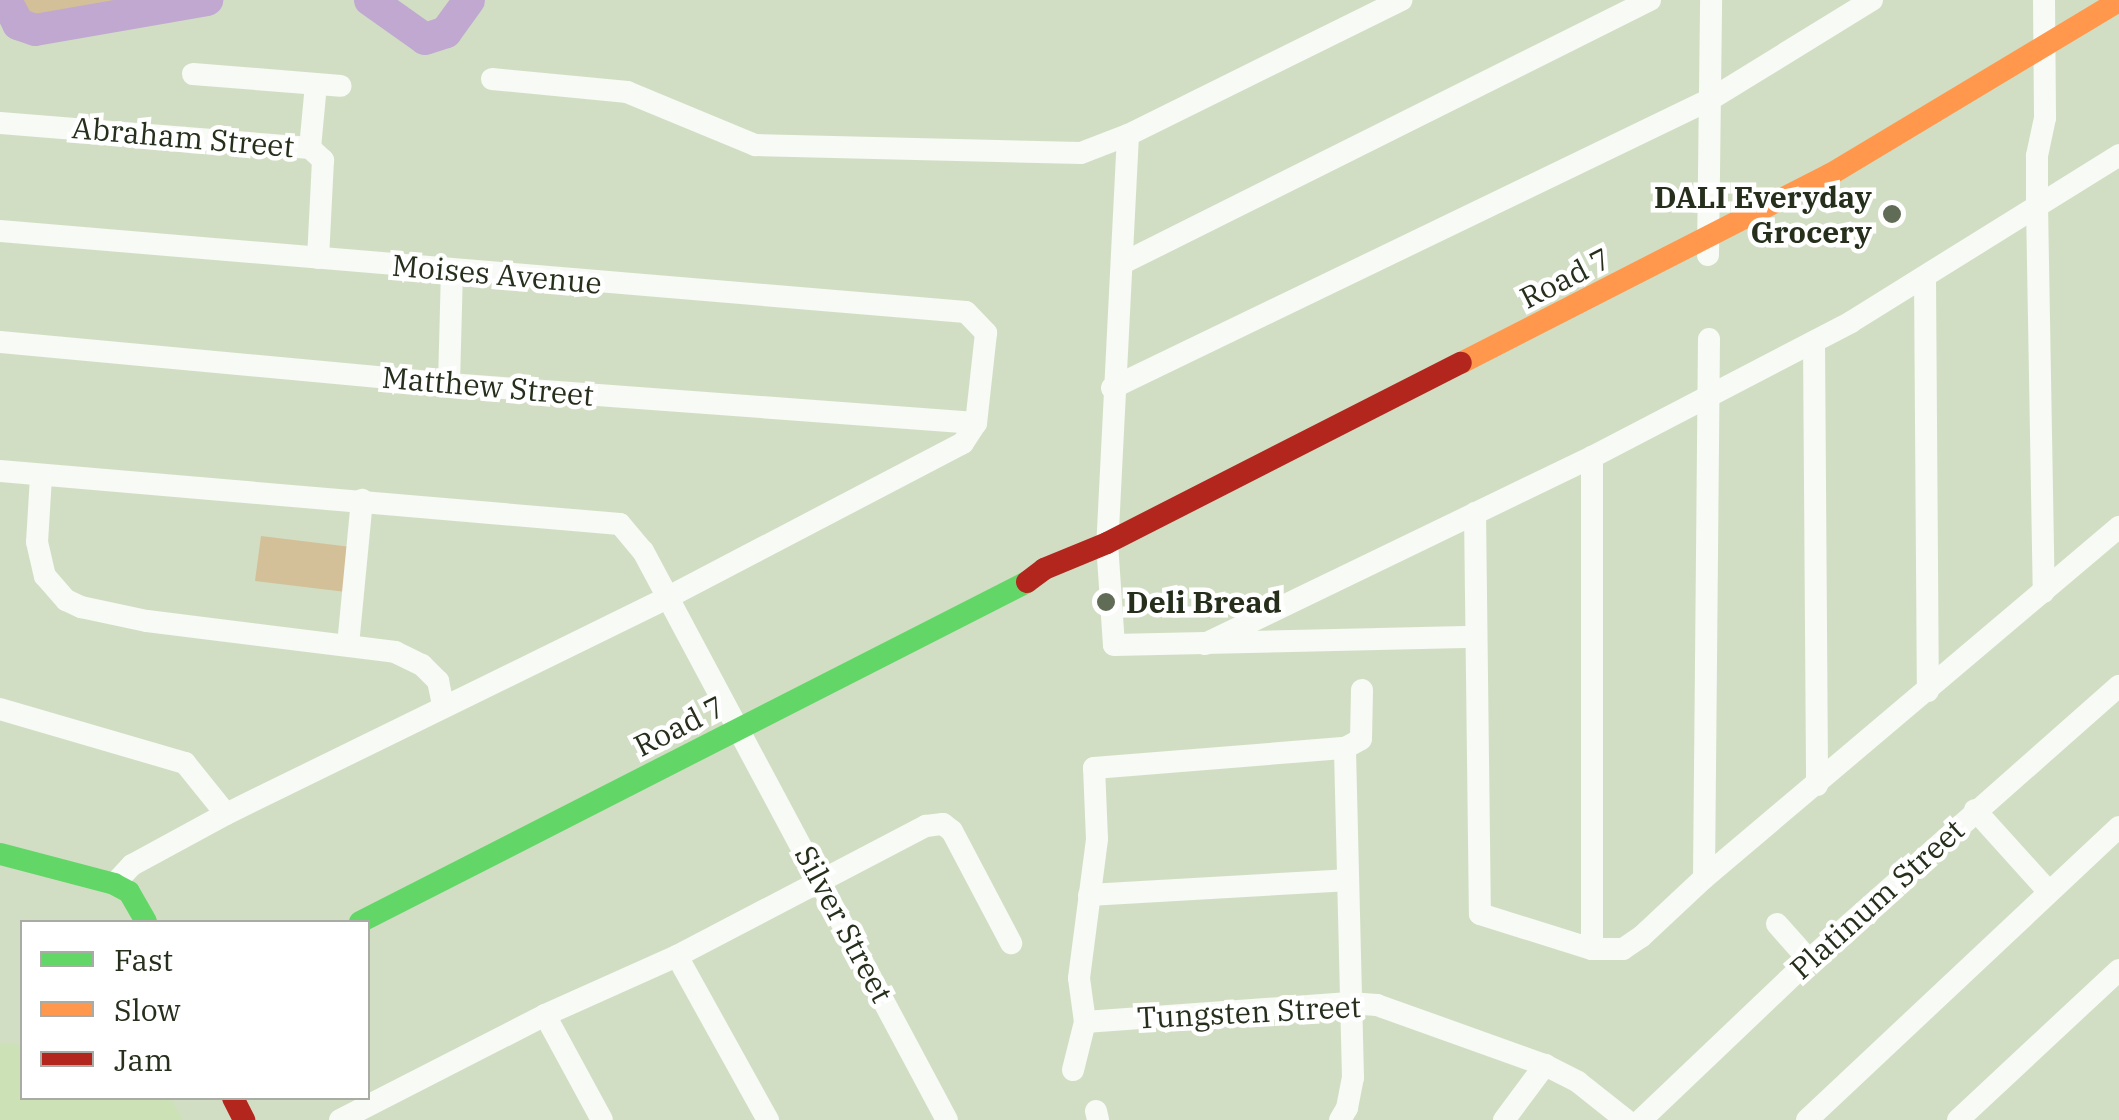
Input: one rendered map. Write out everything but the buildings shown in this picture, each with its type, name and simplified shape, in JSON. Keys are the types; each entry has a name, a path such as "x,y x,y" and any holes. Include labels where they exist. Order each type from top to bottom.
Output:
{"street":[{"path":"492,80 628,92 755,145 1081,153 1128,136 1401,0"},
{"path":"1122,264 1650,0"},
{"path":"1708,246 1710,0"},
{"path":"1112,388 1711,99 1872,0"},
{"path":"2030,0 2037,56"},
{"path":"2044,0 2030,140 2037,156 2044,592"},
{"name":"Road 7","path":"2037,56 2119,1"},
{"name":"Road 7","path":"364,920 1026,583 1044,568 1107,548 1708,246 2037,56 2119,14"},
{"path":"193,74 341,86"},
{"path":"310,148 316,84"},
{"name":"Abraham Street","path":"0,123 310,148 323,160 318,258"},
{"path":"1128,136 1112,388 1107,548 1114,645 1476,637"},
{"path":"1205,644 1592,456 1814,342 1925,278 2119,154"},
{"name":"Moises Avenue","path":"0,231 966,312 986,333 976,424"},
{"path":"449,384 452,271"},
{"path":"1925,278 1928,691"},
{"path":"1704,878 1709,339"},
{"name":"Matthew Street","path":"0,342 449,384 976,424"},
{"path":"1814,342 1817,785"},
{"path":"114,884 132,865 226,814 443,704 667,598 963,443 976,424"},
{"path":"1592,456 1592,949"},
{"path":"0,471 362,500 348,645"},
{"path":"41,476 36,542 45,576 66,600 80,607 147,621 395,652 422,666 438,682 443,704"},
{"name":"Silver Street","path":"362,500 620,524 643,551 948,1120"},
{"path":"1475,512 1480,914 1592,949 1622,949 2119,527"},
{"name":"Platinum Street","path":"1641,1120 1809,960 2119,686"},
{"path":"1073,1070 1085,1022 1079,978 1097,839 1094,768 1106,764 1345,748 1361,739 1362,690"},
{"path":"0,709 185,762 226,814"},
{"path":"1340,1120 1347,1108 1353,1078 1348,1003 1345,748"},
{"path":"1975,810 2050,892"},
{"path":"340,1120 545,1015 677,956 926,826 942,824 952,831 1011,944"},
{"path":"1806,1120 2119,826"},
{"path":"0,854 114,884 128,892 145,920"},
{"path":"1089,895 1346,880"},
{"path":"1777,924 1809,960"},
{"path":"677,956 768,1120"},
{"path":"1958,1120 2119,970"},
{"name":"Tungsten Street","path":"1085,1022 1348,1003 1412,1014 1545,1065 1578,1082 1626,1120"},
{"path":"545,1015 602,1120"},
{"path":"1504,1120 1545,1065"}],"shaded area":[{"path":"6,0 207,0 35,30 18,24"},
{"path":"261,536 351,547 346,592 255,581"},
{"path":"0,1043 20,1045 20,1100 171,1100 183,1120 0,1120"}],"waterway":[{"path":"6,0 18,24 35,30 207,0"},
{"path":"370,0 425,39 446,32 469,0"}],"traffic: fast":[{"path":"364,920 1027,582"},
{"path":"0,854 114,884 129,892 145,920"}],"traffic: slow":[{"path":"1461,363 1831,174 2119,1"}],"traffic: jam":[{"path":"1027,582 1044,569 1107,543 1461,363"},
{"path":"234,1100 244,1120"}],"place":[{"name":"DALI Everyday Grocery","path":"1892,214"},
{"name":"Deli Bread","path":"1106,602"}]}
